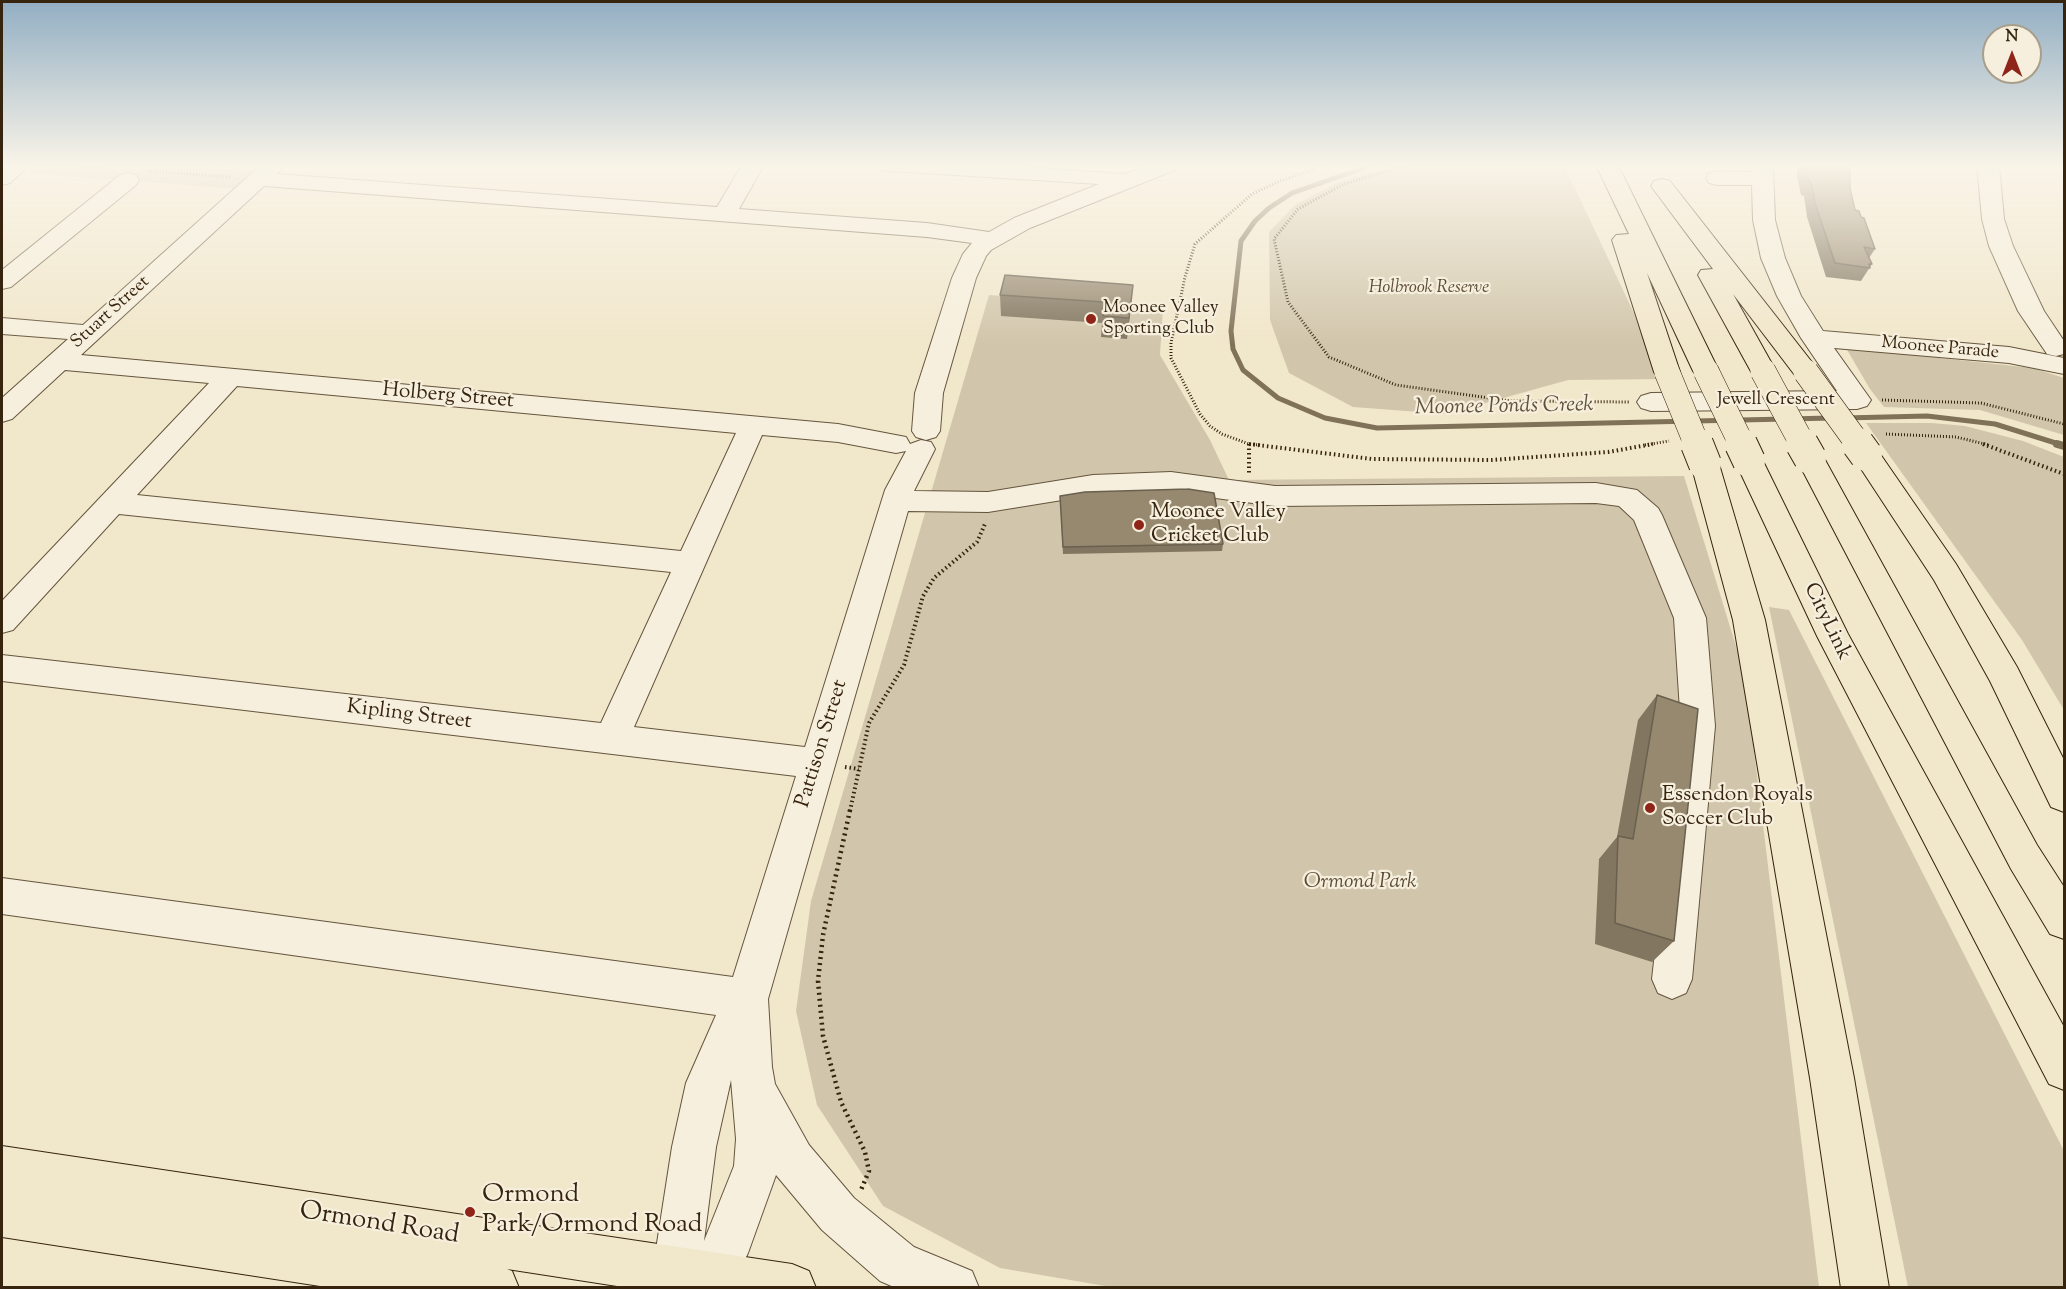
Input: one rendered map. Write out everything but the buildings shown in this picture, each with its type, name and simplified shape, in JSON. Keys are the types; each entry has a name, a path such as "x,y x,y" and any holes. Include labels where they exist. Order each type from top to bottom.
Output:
{"main road":[{"path":"1618,225 1666,372 1705,464 1749,620 1832,1078 1865,1287"},
{"name":"CityLink","path":"1636,225 1833,636 2064,1069"},
{"path":"1684,225 2024,857 2064,921"},
{"path":"1694,225 1806,372 1874,445 2005,676 2064,796"},
{"name":"Ormond Road","path":"2,1169 690,1280 792,1287"},
{"name":"Ormond Road","path":"2,1214 495,1287"}],"street":[{"path":"2,282 72,225"},
{"name":"Stuart Street","path":"2,413 208,225"},
{"path":"861,225 927,230 992,239"},
{"name":"Pattison Street","path":"690,1280 694,1146 708,1083 723,1044 747,999 898,495 909,439 929,393 969,265 975,254 992,239 1018,225"},
{"name":"Jewell Crescent","path":"1765,225 1773,258 1789,296 1814,338 1857,400"},
{"path":"1995,225 2001,246 2031,311 2060,357"},
{"path":"2,326 90,333"},
{"name":"Moonee Parade","path":"1814,338 2009,355 2060,357"},
{"name":"Holberg Street","path":"59,361 909,439"},
{"path":"2,621 230,376"},
{"name":"Jewell Crescent","path":"1651,402 1857,400"},
{"path":"611,740 753,425"},
{"path":"898,495 988,502 1094,485 1171,482 1275,496 1596,493 1627,497 1647,515 1690,618 1698,726 1672,979"},
{"path":"111,503 691,563"},
{"name":"Kipling Street","path":"2,668 817,763"},
{"path":"2,896 747,999"},
{"name":"Pattison Street","path":"690,1280 724,1253 757,1166 758,1139 750,1067 747,999"},
{"name":"Pattison Street","path":"754,1088 793,1161 837,1214 897,1264 955,1287"}],"path":[{"path":"1216,225 1195,244 1171,343 1171,358 1200,414 1210,426 1222,434 1249,444 1382,459 1491,460 1608,452 1675,440"},
{"path":"1285,225 1274,239 1288,302 1329,357 1396,385 1511,401 1651,402"},
{"path":"1857,400 1981,403 2064,424"},
{"path":"1874,445 1956,437 1991,446 2064,474"},
{"path":"837,1214 864,1186 869,1171 865,1152 841,1102 823,1035 818,981 823,935 869,723 904,665 923,596 933,578 976,542 984,525 988,502"}],"green space":[{"name":"Holbrook Reserve","path":"1276,225 1592,225 1665,379 1568,380 1446,414 1353,407 1289,373 1270,320 1269,232"},
{"name":"Ormond Park","path":"989,295 1163,308 1160,355 1210,440 1229,480 1684,476 1745,676 1819,1287 1117,1288 1000,1268 883,1206 817,1105 796,1011 811,901"},
{"path":"1846,348 2033,368 2064,378 2064,435 1980,410 1884,407 1870,389"},
{"path":"1866,423 1932,423 1965,426 2023,441 2064,457 2064,710 2022,640"},
{"path":"1769,607 1789,610 2064,1151 2064,1287 1908,1287"}],"waterway":[{"name":"Moonee Ponds Creek","path":"1252,225 1241,241 1231,331 1233,349 1243,370 1278,398 1325,418 1377,428 1832,418"},
{"name":"Moonee Ponds Creek","path":"1844,418 1927,416 1995,424 2062,445"},
{"name":"Moonee Ponds Creek","path":"2057,444 2064,446"}],"place":[{"name":"Moonee Valley Sporting Club","path":"1091,319"},
{"name":"Moonee Valley Cricket Club","path":"1139,525"},
{"name":"Essendon Royals Soccer Club","path":"1650,808"},
{"name":"Ormond Park/Ormond Road","path":"470,1212"}]}
